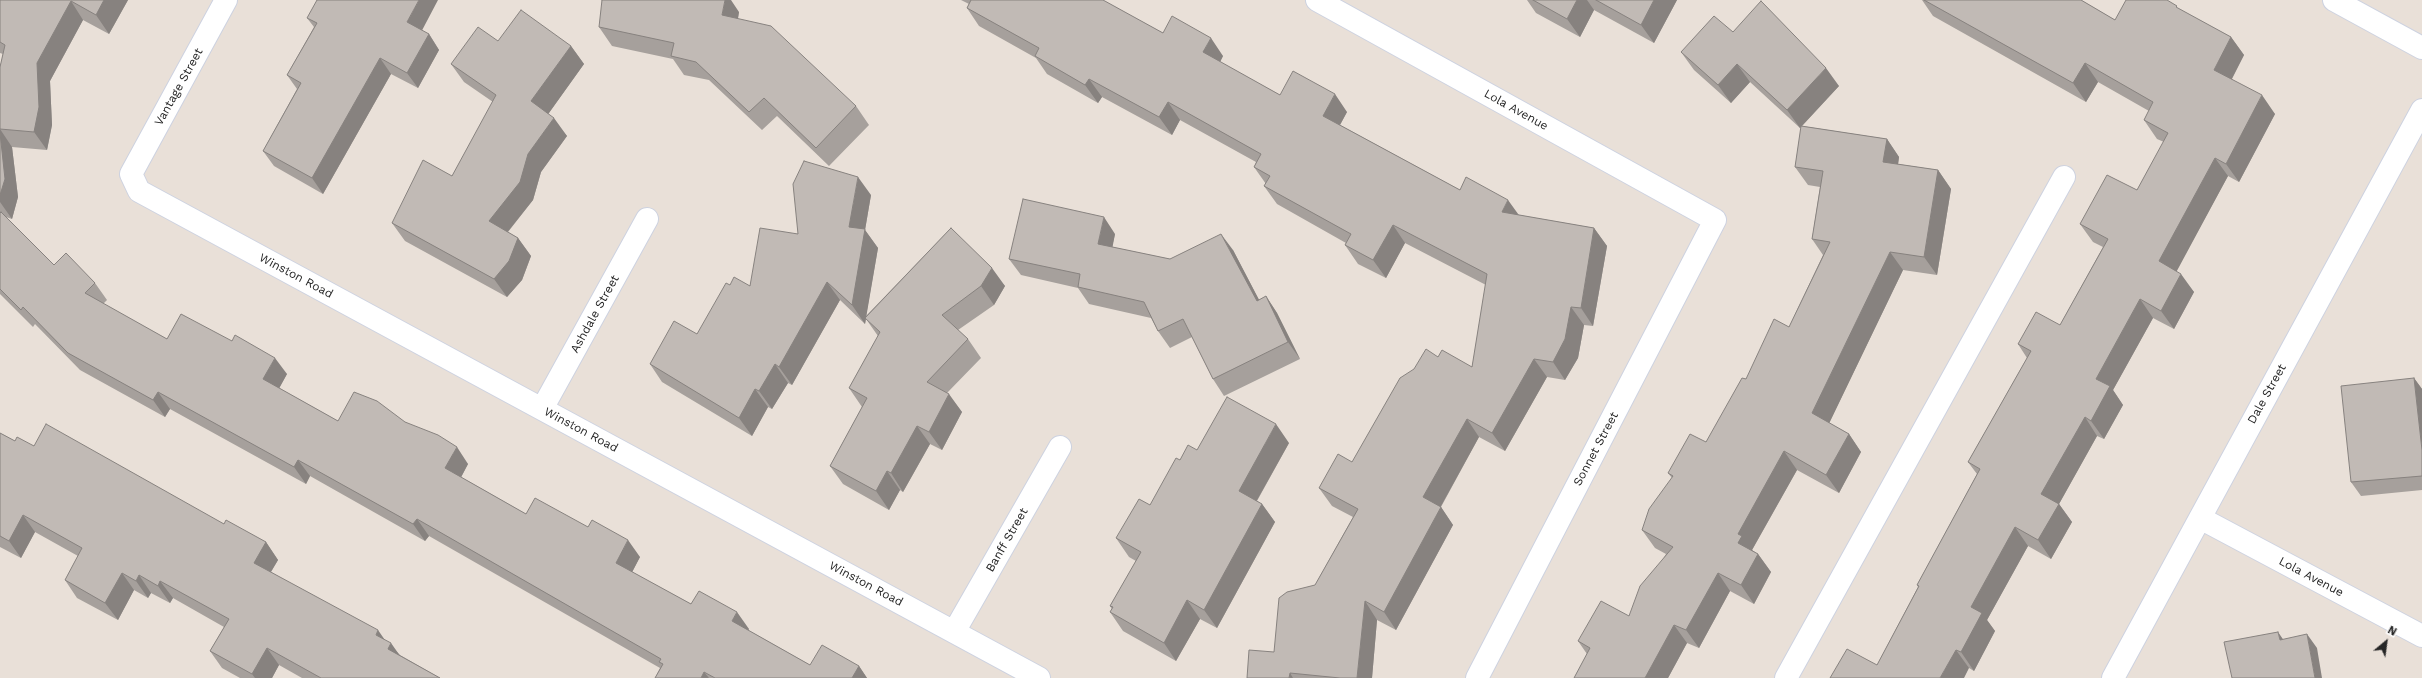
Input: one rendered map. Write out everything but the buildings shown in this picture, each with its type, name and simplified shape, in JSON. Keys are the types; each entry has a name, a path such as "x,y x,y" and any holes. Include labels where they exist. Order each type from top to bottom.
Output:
{"street":[{"name":"Vantage Street","path":"131,174 226,0"},
{"name":"Lola Avenue","path":"1317,0 1715,220"},
{"path":"2334,0 2422,48"},
{"name":"Dale Street","path":"2113,678 2422,110"},
{"name":"Winston Road","path":"131,174 139,191 1039,678"},
{"path":"1786,678 2064,177"},
{"name":"Ashdale Street","path":"542,409 647,219"},
{"name":"Sonnet Street","path":"1476,678 1715,220"},
{"name":"Banff Street","path":"954,632 1060,447"},
{"name":"Lola Avenue","path":"2200,518 2422,636"}]}
